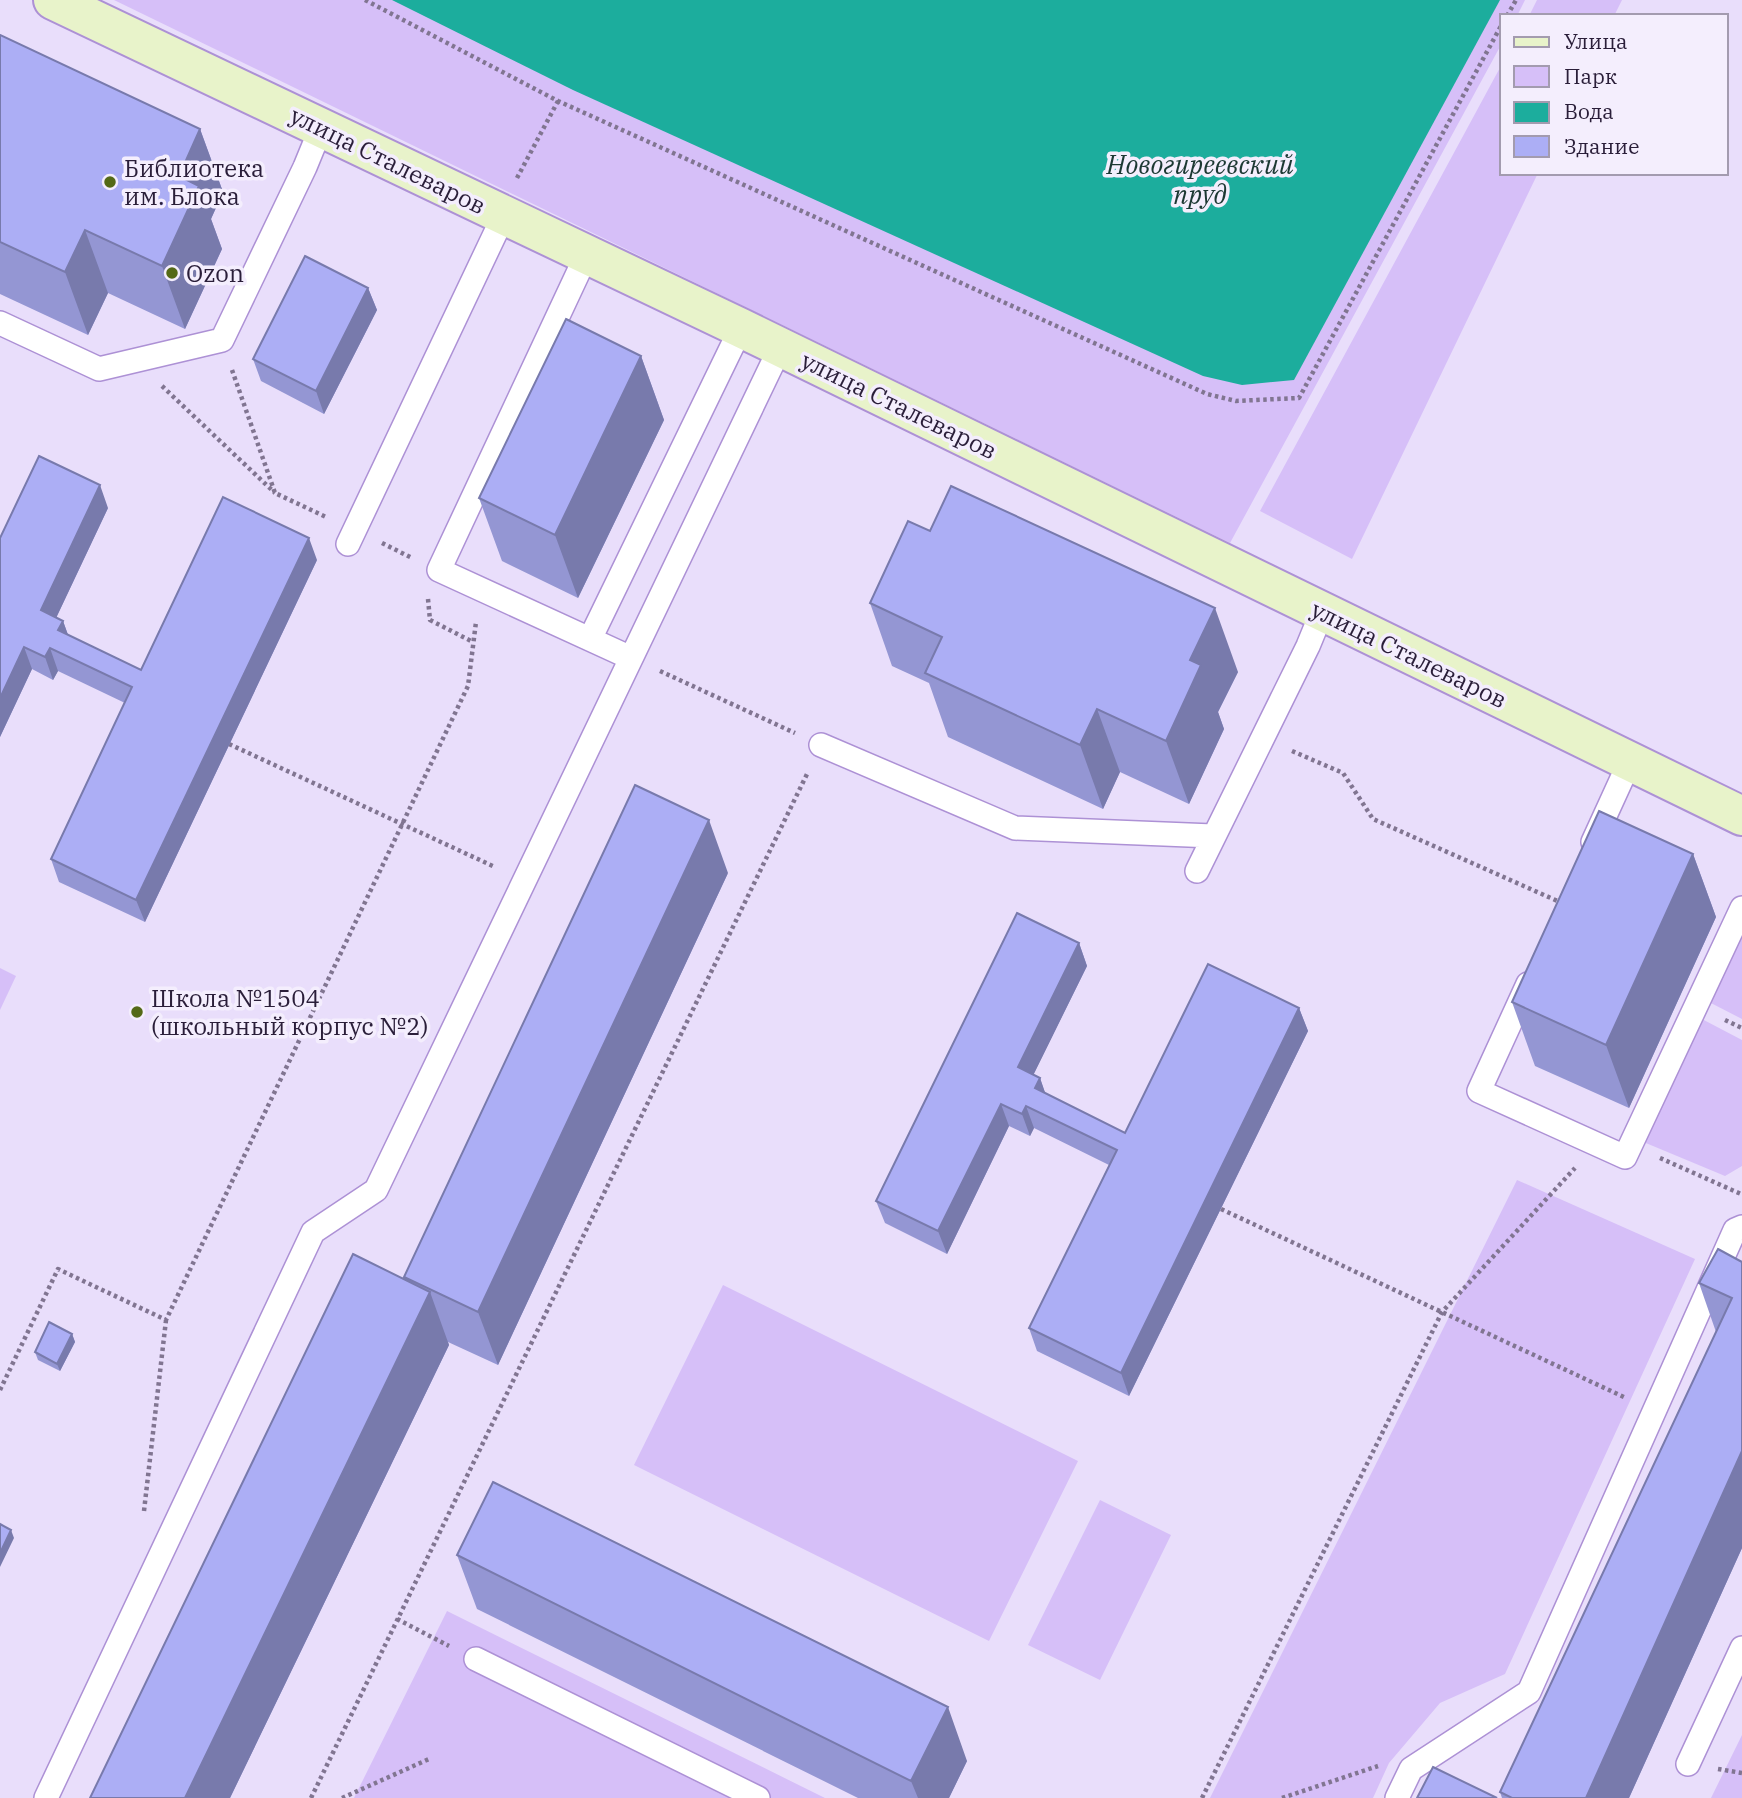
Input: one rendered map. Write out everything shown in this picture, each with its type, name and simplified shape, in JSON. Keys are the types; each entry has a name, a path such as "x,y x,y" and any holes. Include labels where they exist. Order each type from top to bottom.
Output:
{"main road":[{"name":"улица Сталеваров","path":"53,0 741,328 1742,816"}],"lane":[{"path":"0,323 99,369 222,340 321,128"},
{"path":"351,537 504,215"},
{"path":"586,256 439,570 631,658"},
{"path":"590,639 741,328"},
{"path":"46,1798 313,1232 376,1190 780,348"},
{"path":"1197,871 1322,611"},
{"path":"821,745 1015,828 1213,836"},
{"path":"1565,904 1630,761"},
{"path":"1536,966 1479,1091 1625,1157 1742,908"},
{"path":"1397,1798 1411,1769 1529,1692 1735,1230 1742,1227"},
{"path":"1688,1764 1742,1648"},
{"path":"477,1659 758,1798"}],"path":[{"path":"365,0 558,101 1207,394 1236,401 1299,398 1500,28"},
{"path":"517,179 558,101"},
{"path":"222,340 275,494"},
{"path":"135,361 275,494 351,537 439,570 427,594 430,620 473,642"},
{"path":"143,1521 166,1320 468,686 481,589"},
{"path":"311,1798 821,745 631,658"},
{"path":"1262,738 1343,773 1373,818 1565,904"},
{"path":"229,744 525,881"},
{"path":"1202,1798 1442,1312 1597,1145"},
{"path":"1630,1145 1742,1194"},
{"path":"1221,1209 1654,1411"},
{"path":"0,1390 58,1269 166,1320"},
{"path":"397,1619 477,1659"},
{"path":"342,1798 429,1759"},
{"path":"1282,1798 1389,1763"}],"green space":[{"path":"114,0 1525,0 1518,14 1500,14 1500,47 1230,543"},
{"path":"1537,0 1622,0 1615,14 1530,14"},
{"path":"1500,68 1500,175 1537,175 1352,559 1260,511"},
{"path":"1742,925 1742,1019 1707,1001"},
{"path":"0,968 16,976 0,1010"},
{"path":"1700,1018 1742,1040 1742,1166 1725,1176 1641,1141"},
{"path":"1517,1180 1695,1259 1505,1674 1440,1703 1389,1763 1373,1798 1210,1798"},
{"path":"723,1285 1078,1461 989,1641 634,1465"},
{"path":"1100,1500 1171,1535 1100,1680 1028,1645"},
{"path":"447,1611 825,1798 354,1798"},
{"path":"1742,1735 1742,1798 1711,1798"}],"water":[{"name":"Новогиреевский пруд","path":"392,0 1500,0 1294,380 1242,385 1203,376 573,90"}],"building":[{"path":"0,35 200,129 179,176 199,186 162,266 85,230 65,272 0,242"},
{"path":"305,256 368,288 316,391 253,359"},
{"path":"566,319 641,356 555,535 479,498"},
{"path":"39,456 100,485 41,610 63,621 58,630 141,670 223,497 309,538 136,900 51,859 132,687 50,648 45,657 24,647 0,698 0,538"},
{"path":"951,486 1215,608 1190,660 1201,665 1166,741 1097,709 1080,745 925,673 942,637 870,603 908,521 930,531"},
{"path":"635,785 709,820 478,1312 404,1277"},
{"path":"1599,811 1693,854 1606,1045 1512,1002"},
{"path":"1017,913 1079,943 1018,1067 1040,1078 1035,1088 1125,1133 1208,964 1299,1008 1121,1373 1029,1328 1117,1150 1026,1106 1022,1114 1001,1104 938,1231 876,1201"},
{"path":"1718,1249 1742,1262 1742,1451 1586,1798 1512,1798 1500,1792 1732,1298 1699,1283"},
{"path":"353,1254 430,1292 185,1798 90,1798"},
{"path":"49,1322 72,1334 57,1364 35,1352"},
{"path":"493,1482 948,1707 911,1781 457,1555"},
{"path":"0,1524 11,1530 0,1553"},
{"path":"1433,1767 1497,1798 1417,1798"}],"place":[{"name":"Библиотека им. Блока","path":"110,182"},
{"name":"Ozon","path":"172,273"},
{"name":"Школа №1504 (школьный корпус №2)","path":"137,1012"}]}
